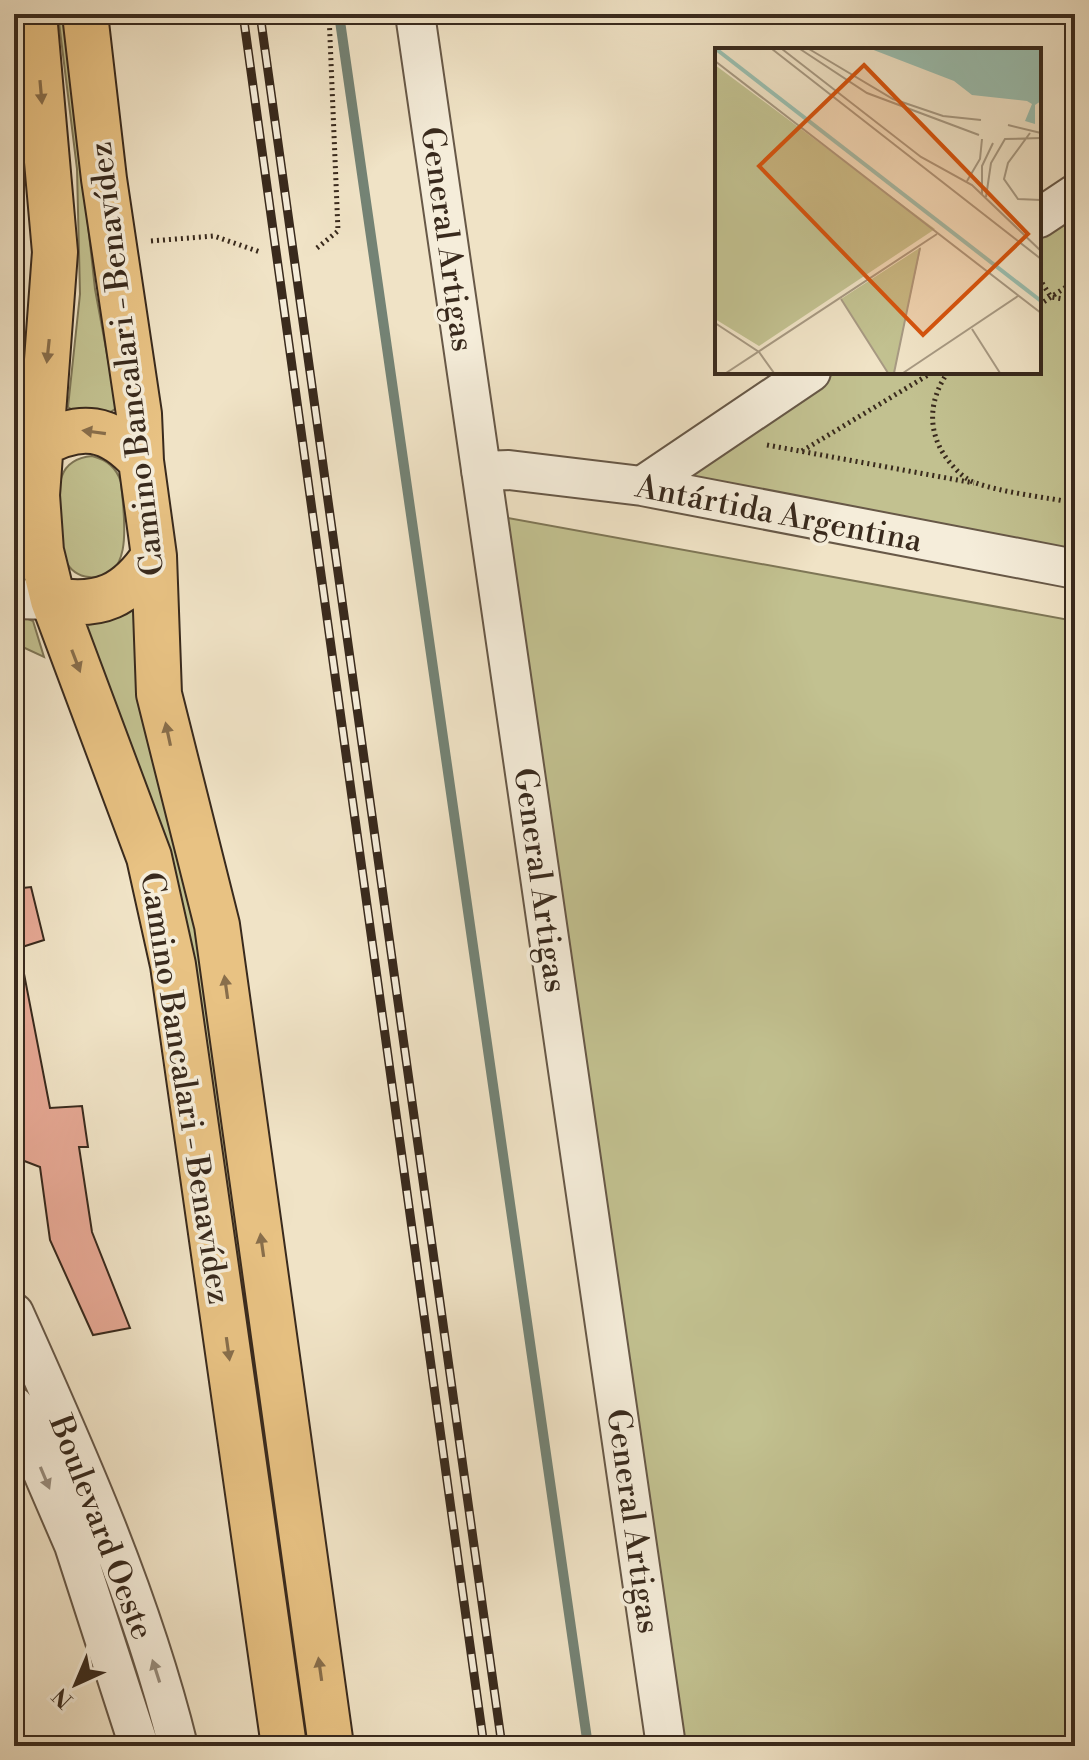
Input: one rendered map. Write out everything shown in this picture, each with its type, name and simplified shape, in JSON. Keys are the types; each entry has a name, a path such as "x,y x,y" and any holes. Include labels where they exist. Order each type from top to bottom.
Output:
{"main road":[{"name":"Camino Bancalari - Benavídez","path":"34,14 55,252 32,428 41,551 33,600 149,857 173,965 284,1746"},
{"name":"Camino Bancalari - Benavídez","path":"85,14 104,179 139,414 141,461 154,556 159,694 217,925 331,1746"},
{"path":"32,428 61,434 83,430 106,433 126,444 141,461"},
{"path":"33,600 77,604 101,601 131,584 154,556"}],"street":[{"name":"General Artigas","path":"415,14 666,1746"},
{"path":"1041,217 1075,194"},
{"path":"642,486 808,374"},
{"path":"14,485 32,428"},
{"name":"Antártida Argentina","path":"481,471 509,470 642,486 1075,569"},
{"name":"Boulevard Oeste","path":"14,1313 24,1364 78,1457 131,1594 178,1746"},
{"name":"Boulevard Oeste","path":"14,1406 74,1545 139,1746"}],"path":[{"path":"317,248 338,231 329,14"},
{"path":"146,242 214,236 260,252"},
{"path":"1041,281 1051,297 1075,301"},
{"path":"1041,304 1075,281"},
{"path":"802,451 930,374"},
{"path":"947,374 933,402 932,424 936,441 958,473 974,483"},
{"path":"716,436 1075,503"}],"shaded area":[{"path":"58,14 65,14 95,289 116,403 115,409 98,415 84,414 68,407 80,294 77,169"},
{"path":"1075,194 1075,569 642,486 808,374 1041,374 1041,217"},
{"path":"92,456 110,465 121,482 124,542 115,569 104,576 89,577 75,572 63,556 59,490 64,471 70,464"},
{"path":"470,511 1075,621 1075,1746 671,1746"},
{"path":"134,610 185,853 316,1746 305,1746 245,1314 189,959 80,624"},
{"path":"14,619 33,621 44,657 14,643"}],"building":[{"path":"31,887 44,940 19,948 50,1108 82,1106 88,1147 79,1147 92,1232 130,1328 93,1335 50,1240 40,1167 14,1157 14,889"}],"waterway":[{"path":"339,14 588,1746"}],"railway":[{"path":"243,14 484,1746"},
{"path":"260,14 502,1746"}]}
